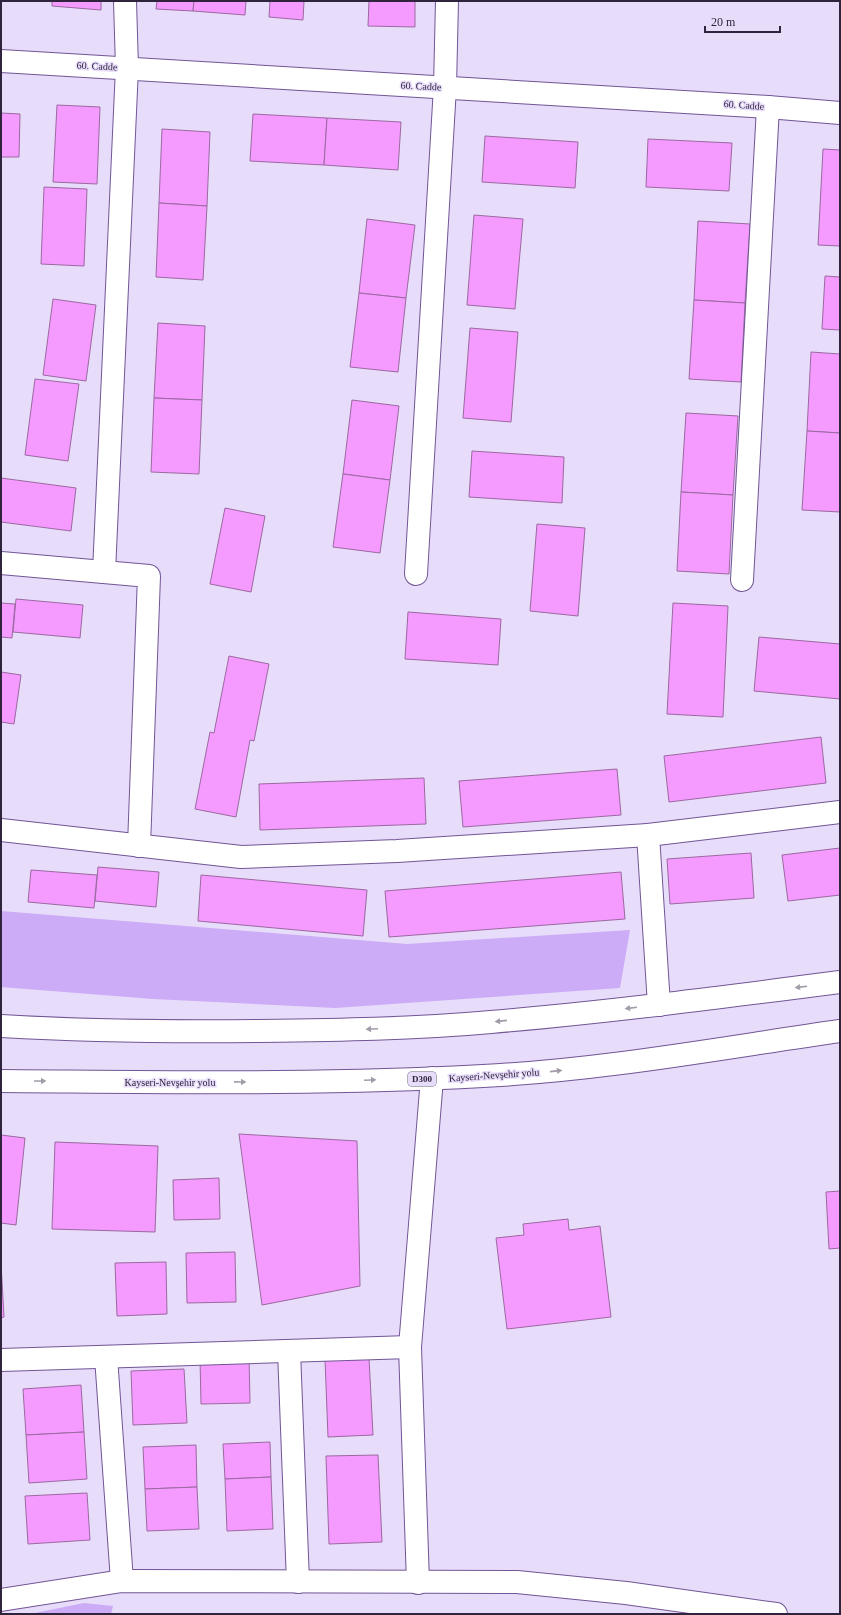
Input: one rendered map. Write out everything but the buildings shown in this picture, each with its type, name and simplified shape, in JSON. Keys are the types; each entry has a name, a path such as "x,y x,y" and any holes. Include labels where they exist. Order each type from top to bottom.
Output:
{"main road":[{"path":"104,572 127,68 126,1"},
{"path":"416,574 445,87 446,1"},
{"name":"60. Cadde","path":"1,61 768,107 840,113"},
{"path":"742,580 768,107"},
{"path":"1,563 149,576 139,846"},
{"path":"1,830 241,857 397,851 648,835 840,812"},
{"path":"648,835 659,1005"},
{"path":"1,1026 85,1030 345,1030 491,1022 659,1005 840,982"},
{"name":"Kayseri-Nevşehir yolu","path":"1,1081 279,1083 432,1078 549,1071 627,1062 840,1031"},
{"path":"418,1583 410,1347 432,1078"},
{"path":"1,1360 410,1347"},
{"path":"289,1351 298,1582"},
{"path":"106,1357 122,1582"},
{"path":"1,1600 122,1582 517,1582 626,1593 776,1614"}],"shaded area":[{"path":"1,911 407,944 630,930 620,988 335,1008 153,999 1,987"},
{"path":"84,1603 113,1606 111,1614 30,1614"}]}
